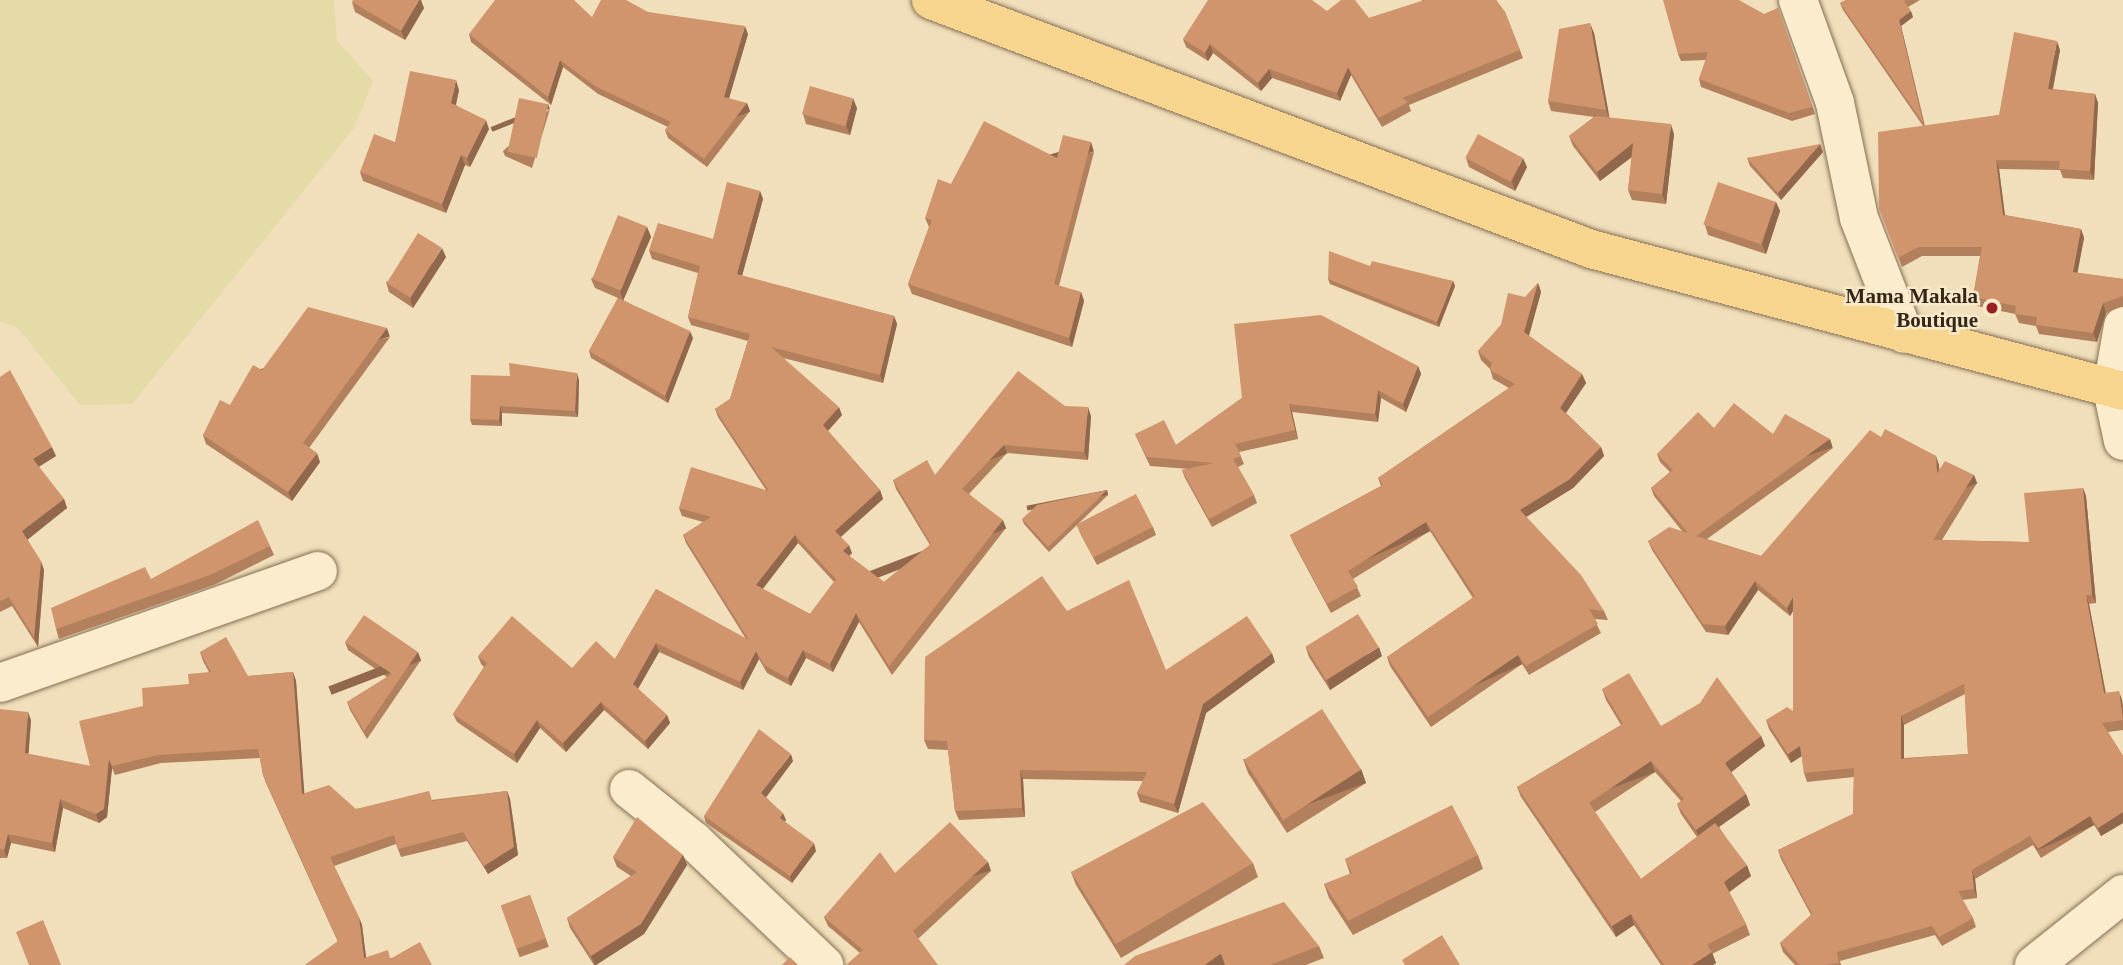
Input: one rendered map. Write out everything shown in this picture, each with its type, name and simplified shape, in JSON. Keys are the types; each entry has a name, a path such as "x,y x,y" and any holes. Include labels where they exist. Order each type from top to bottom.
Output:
{"main road":[{"path":"931,0 1591,249 2118,390"}],"street":[{"path":"1798,0 1835,103 1859,218 1904,334"},
{"path":"2123,326 2118,390 2123,441"},
{"path":"0,682 318,571"},
{"path":"629,789 824,965"},
{"path":"2034,965 2123,894"}],"shaded area":[{"path":"0,0 334,0 337,41 373,81 354,128 132,404 80,405 18,328 0,321"}],"building":[{"path":"419,0 401,31 352,2"},
{"path":"495,0 574,0 592,17 601,0 626,0 648,12 745,26 724,97 747,103 704,159 665,130 671,122 595,86 560,60 548,97 469,34"},
{"path":"1208,0 1312,0 1327,11 1341,0 1355,0 1369,18 1425,0 1496,0 1505,12 1520,50 1402,98 1408,102 1379,118 1348,67 1337,93 1269,69 1258,83 1210,44 1205,53 1183,39"},
{"path":"1663,0 1739,0 1764,14 1778,8 1812,107 1789,113 1699,79 1708,52 1678,54"},
{"path":"1846,0 1906,0 1904,1 1911,11 1899,20 1923,123 1840,3"},
{"path":"1590,23 1606,110 1548,101 1559,29"},
{"path":"2014,32 2057,41 2048,89 2095,94 2090,171 2059,169 2060,161 1996,160 2003,215 2081,229 2073,272 2123,279 2123,296 2103,303 2093,333 2036,325 2037,317 2015,314 2016,306 1973,297 1982,247 1918,247 1898,258 1879,208 1878,132 1999,115"},
{"path":"410,71 456,80 451,103 486,120 467,158 461,155 442,204 360,172 374,134 395,142"},
{"path":"810,86 853,98 845,126 802,114"},
{"path":"519,98 548,104 537,158 508,152"},
{"path":"1596,116 1671,124 1662,194 1628,190 1633,143 1597,172 1569,136"},
{"path":"984,121 1057,158 1063,135 1091,142 1054,284 1081,292 1069,338 908,284 932,220 925,218 938,179 951,184"},
{"path":"1478,134 1523,158 1510,182 1465,158"},
{"path":"1820,144 1778,193 1747,158"},
{"path":"727,182 760,191 737,274 894,316 880,375 771,347 839,407 823,425 880,490 835,531 849,545 843,551 884,582 931,544 893,480 927,460 935,475 1018,371 1065,406 1088,407 1084,452 1004,445 962,489 1003,520 889,666 856,613 830,664 803,650 788,678 764,665 756,651 740,682 656,643 633,684 667,715 645,741 601,702 563,743 537,720 514,754 453,714 487,663 478,656 512,616 572,668 596,641 615,659 656,589 749,640 683,535 711,517 679,508 691,467 769,491 715,409 730,399 750,334 688,317 700,266 649,250 658,223 713,239","holes":["795,535 836,579 810,614 756,585"]},
{"path":"1718,182 1776,202 1761,244 1703,225"},
{"path":"618,215 647,227 621,291 592,279"},
{"path":"418,233 442,248 410,298 387,283"},
{"path":"1329,251 1370,266 1372,261 1453,281 1437,322 1328,279"},
{"path":"1538,283 1524,332 1582,374 1560,408 1601,447 1570,479 1520,510 1581,575 1604,611 1589,609 1598,624 1526,666 1518,655 1428,717 1387,657 1475,596 1426,522 1348,571 1358,587 1327,604 1290,535 1383,485 1378,478 1515,384 1490,370 1492,363 1478,351 1501,325 1508,293 1525,297"},
{"path":"618,298 690,331 665,396 589,351"},
{"path":"308,307 387,328 303,443 317,453 288,492 203,435 220,400 230,405 253,365 262,370"},
{"path":"1321,315 1418,366 1403,404 1378,390 1375,414 1289,404 1295,430 1235,444 1241,456 1233,459 1254,495 1209,519 1182,470 1214,463 1147,457 1135,434 1164,420 1176,445 1242,398 1234,324"},
{"path":"509,363 577,373 575,411 500,406 499,420 470,419 471,375 510,376"},
{"path":"10,370 52,447 33,459 64,499 22,531 41,561 34,637 9,597 0,601 0,377"},
{"path":"1734,403 1773,434 1785,414 1830,439 1696,536 1761,556 1870,430 1881,437 1885,429 1936,456 1937,473 1945,461 1974,475 1933,540 2029,542 2024,493 2083,488 2092,595 2086,595 2104,693 2119,691 2123,720 2102,723 2123,756 2123,812 2098,828 2090,816 2038,849 2030,836 1972,870 1974,889 1958,891 1973,918 1939,937 1932,926 1837,952 1839,963 1800,965 1780,943 1812,914 1778,850 1853,814 1854,768 1804,773 1800,746 1788,754 1766,720 1787,707 1793,711 1793,597 1787,608 1755,581 1725,626 1703,624 1648,541 1669,527 1688,533 1651,488 1673,470 1657,454 1698,412 1714,428","holes":["1964,684 1968,754 1901,759 1901,716"]},
{"path":"1107,490 1048,547 1022,519 1037,505"},
{"path":"1136,494 1153,527 1093,557 1076,524"},
{"path":"258,520 270,546 210,575 56,629 51,608 145,567 151,579"},
{"path":"1042,576 1067,611 1129,580 1166,670 1247,616 1272,653 1203,704 1174,804 1137,793 1147,772 1020,770 1022,808 955,811 947,741 924,740 925,657"},
{"path":"1358,614 1379,647 1326,680 1305,647"},
{"path":"364,615 418,652 364,731 347,702 392,674 345,642"},
{"path":"226,637 248,676 293,672 302,794 329,785 356,809 429,791 432,801 507,791 514,847 484,866 463,832 398,849 394,835 330,857 359,917 364,958 388,950 390,959 420,942 432,965 305,965 338,941 263,775 258,749 158,755 112,766 109,759 104,809 96,814 60,799 52,843 8,834 4,850 0,849 0,709 28,712 25,753 90,766 79,721 143,706 142,688 189,684 188,674 211,672 200,652"},
{"path":"1629,673 1661,726 1700,703 1717,677 1761,736 1725,763 1746,794 1696,830 1677,804 1684,799 1651,761 1589,803 1641,879 1715,823 1747,865 1724,882 1746,924 1707,945 1712,952 1692,965 1664,965 1631,914 1612,926 1517,787 1623,724 1602,689"},
{"path":"1322,709 1361,769 1283,820 1244,760"},
{"path":"759,729 791,754 761,793 783,813 780,818 814,843 790,876 704,816"},
{"path":"1203,802 1253,863 1116,944 1071,872"},
{"path":"1452,805 1478,855 1348,921 1324,884 1352,873 1345,859"},
{"path":"637,817 683,855 641,924 591,956 567,918 637,872 613,857"},
{"path":"950,822 988,862 913,931 938,965 846,965 863,950 824,917 880,852 895,873"},
{"path":"530,895 546,938 517,949 501,906"},
{"path":"1284,902 1319,946 1270,965 1225,965 1221,953 1205,965 1124,965 1135,956"},
{"path":"43,920 61,965 29,965 16,932"},
{"path":"1442,935 1460,965 1405,965 1402,960"},
{"path":"790,957 798,965 782,965"}],"place":[{"name":"Mama Makala Boutique","path":"1992,308"}]}
